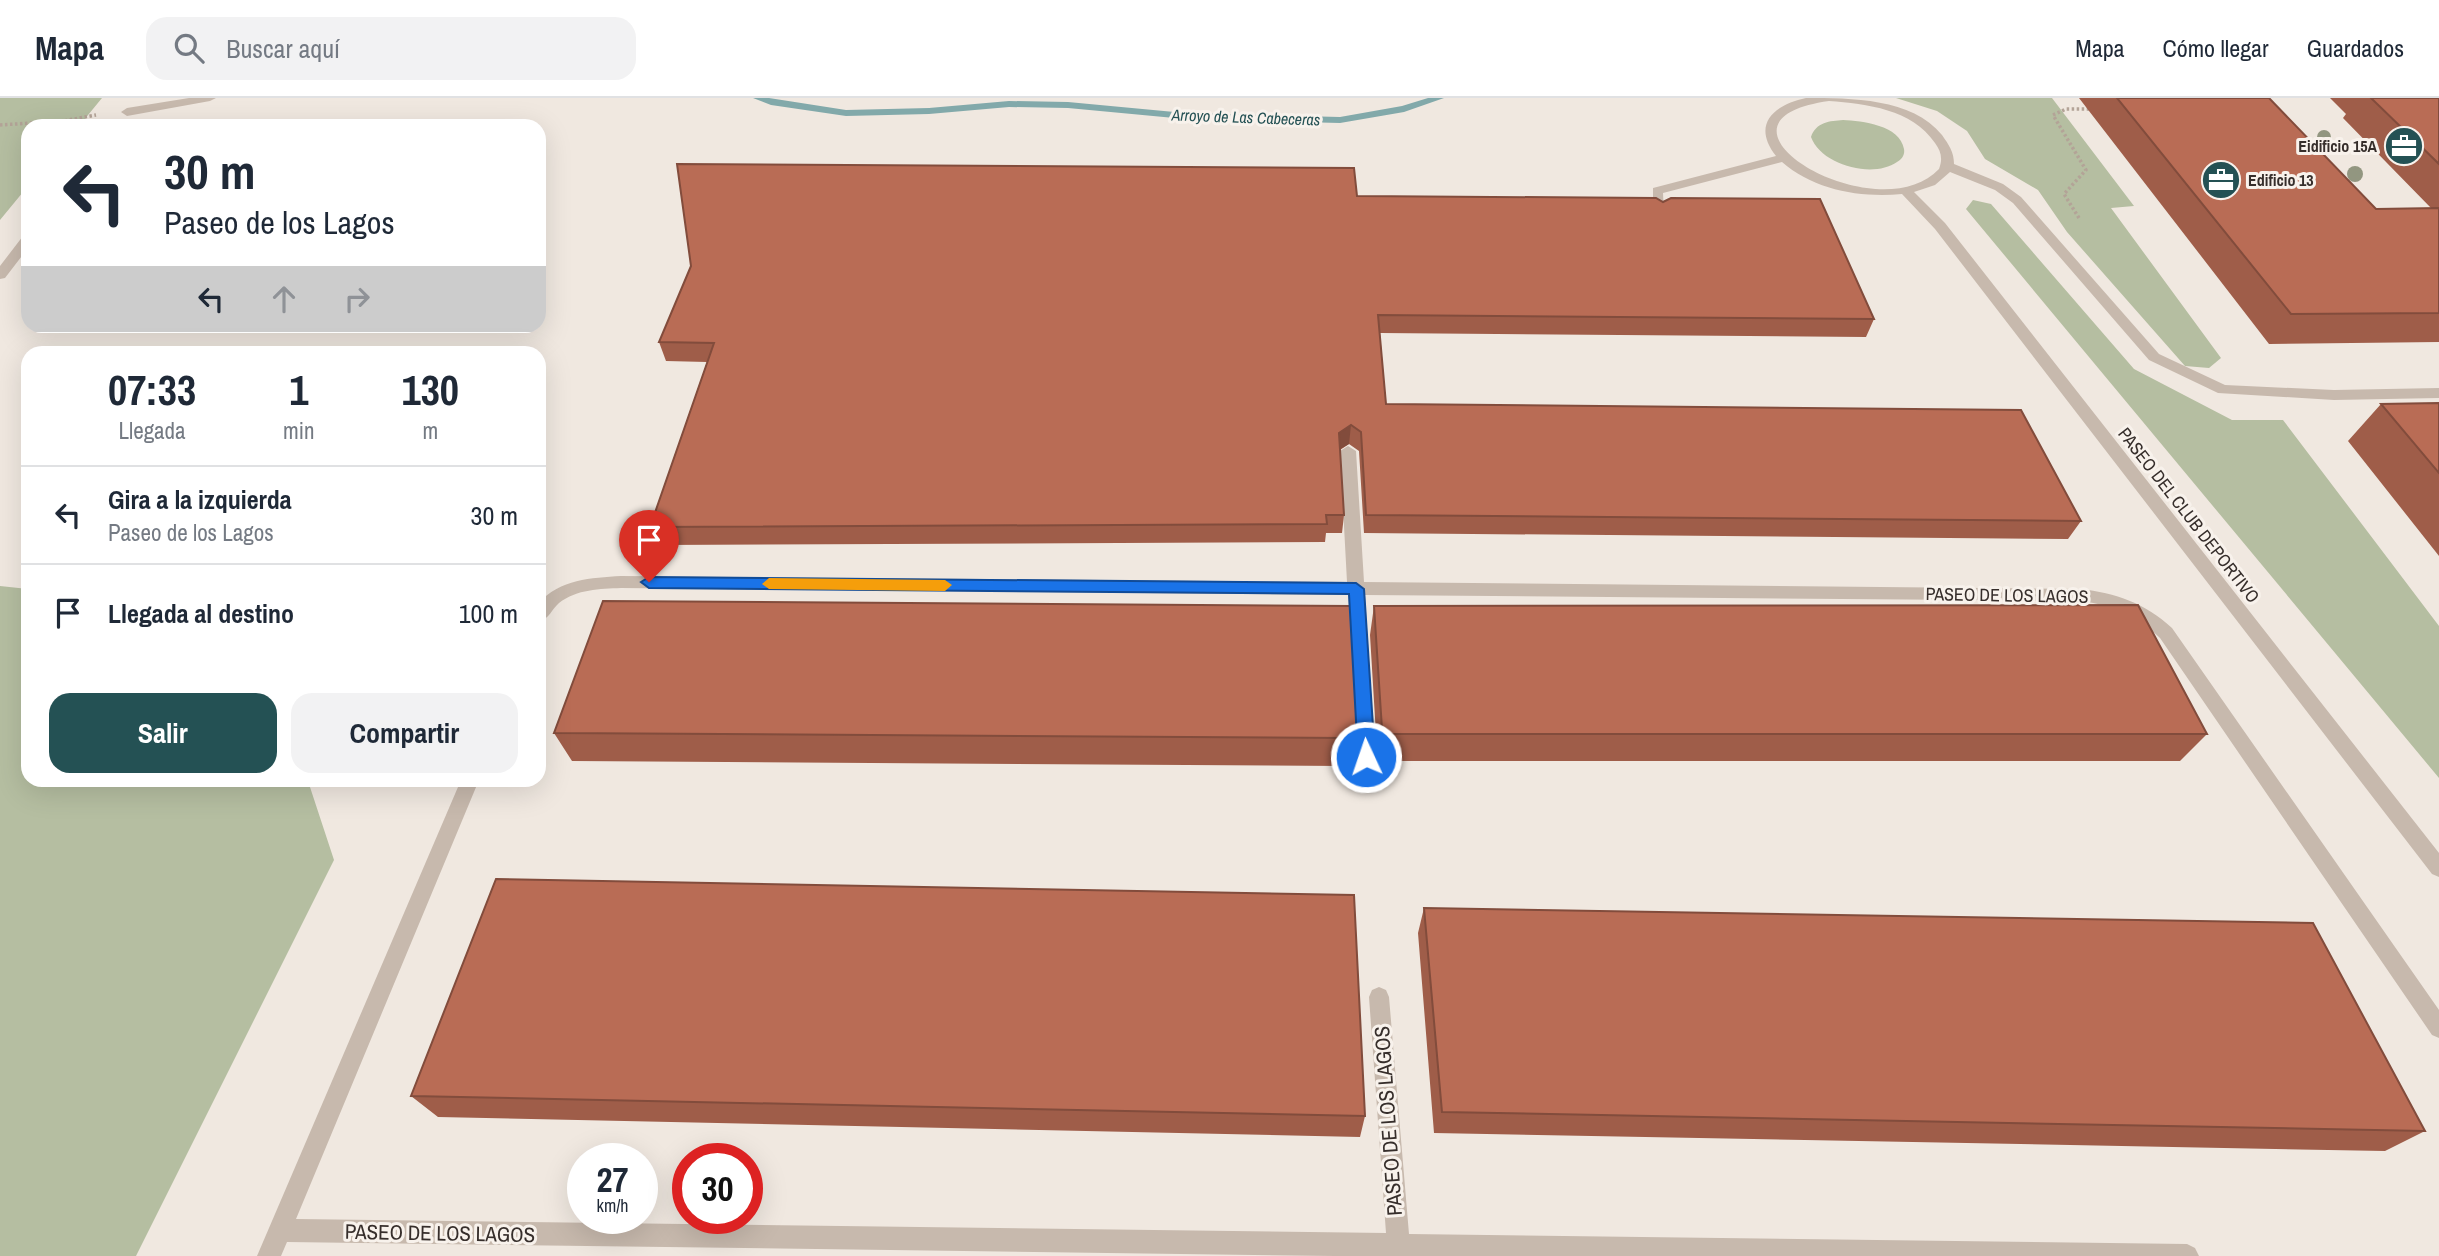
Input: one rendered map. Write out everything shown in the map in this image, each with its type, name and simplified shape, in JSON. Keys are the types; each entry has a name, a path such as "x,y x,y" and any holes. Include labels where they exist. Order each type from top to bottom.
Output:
{"street":[{"path":"122,119 138,98"},
{"path":"127,112 210,98"},
{"path":"1829,98 1855,100 1905,113 1940,138 1947,152 1947,166 1939,177 1905,191 1879,192 1825,182 1802,172 1783,159 1773,144 1769,130 1774,118 1787,108 1806,101 1829,98"},
{"path":"1657,215 1657,191 1783,159"},
{"path":"1947,166 1999,187 2017,200 2154,357 2223,390 2334,395 2439,393"},
{"name":"PASEO DEL CLUB DEPORTIVO","path":"1905,191 1940,226 2439,867"},
{"path":"0,275 21,248"},
{"path":"1348,451 1366,757"},
{"name":"PASEO DE LOS LAGOS","path":"546,607 552,598 577,586 621,582 2108,597 2151,618 2165,633 2439,1028"},
{"path":"269,1256 467,787"},
{"name":"PASEO DE LOS LAGOS","path":"1378,997 1398,1251"},
{"name":"PASEO DE LOS LAGOS","path":"281,1230 1398,1251 2187,1256"}],"path":[{"path":"2083,225 2064,194 2086,170 2053,115 2066,109 2094,109"},
{"path":"77,119 127,112"},
{"path":"0,125 21,124"}],"green space":[{"path":"0,98 102,98 85,119 21,119 21,194 0,220"},
{"path":"1896,98 2052,98 2134,206 2111,208 2221,358 2209,368 2185,366 2067,232 2038,190 1985,159 1967,131 1937,111"},
{"path":"1843,120 1870,123 1895,134 1904,149 1903,157 1887,167 1875,169 1862,169 1836,162 1817,147 1811,137 1816,128 1824,123"},
{"path":"1973,200 1991,204 2134,369 2232,420 2283,420 2439,626 2439,778 1966,209"},
{"path":"0,586 21,588 21,787 310,787 334,860 136,1256 0,1256"}],"building":[{"name":"Edificio 13","path":"2117,98 2269,98 2376,209 2439,208 2439,313 2291,314"},
{"path":"2371,98 2439,98 2439,164"},
{"path":"677,164 1354,168 1357,196 1656,198 1663,202 1671,198 1820,199 1874,319 1378,315 1386,404 2021,410 2081,521 1366,515 1361,432 1351,425 1339,433 1344,515 1326,515 1327,524 650,527 714,343 659,342 691,266"},
{"path":"2439,403 2439,473 2381,404"},
{"path":"603,601 1351,606 1360,734 1346,734 1347,738 554,733"},
{"path":"2138,605 2207,734 1380,734 1382,729 1374,606"},
{"path":"496,879 1354,895 1365,1116 411,1096"},
{"path":"1424,908 2313,923 2425,1131 1442,1112"}],"waterway":[{"name":"Arroyo de Las Cabeceras","path":"758,98 846,113 929,111 1009,104 1068,105 1185,116 1340,120 1404,109 1439,98"}],"slow traffic":[{"path":"769,584 945,585"}],"place":[{"name":"Eidificio 15A","path":"2404,146"},
{"name":"Edificio 13","path":"2221,180"}],"route":[{"path":"649,582 1356,589 1366,757"}]}
